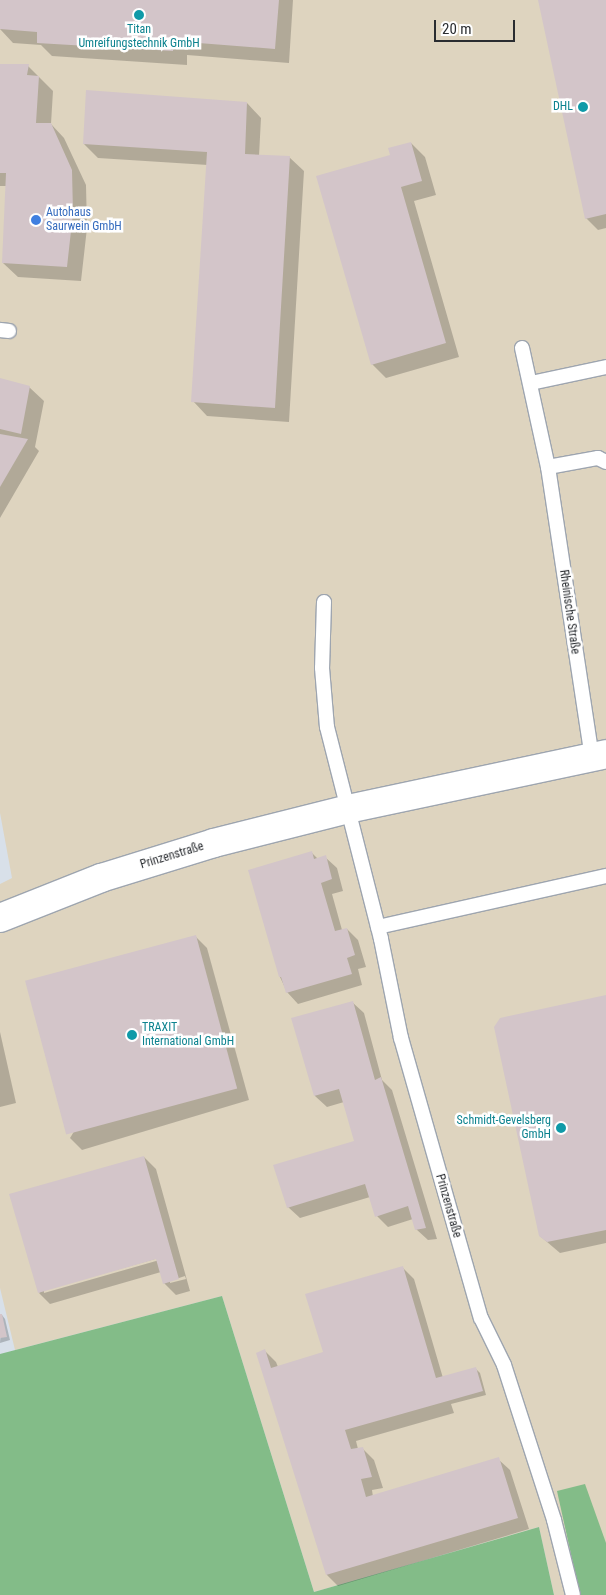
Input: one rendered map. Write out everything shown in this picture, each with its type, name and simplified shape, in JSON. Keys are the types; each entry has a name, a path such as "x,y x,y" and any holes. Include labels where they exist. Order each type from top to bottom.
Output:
{"street":[{"name":"Prinzenstraße","path":"0,918 101,878 214,843 348,808 599,755"}],"lane":[{"name":"Rheinische Straße","path":"522,348 548,467 599,755"},
{"path":"531,383 606,367"},
{"path":"548,467 598,458 606,462"},
{"path":"324,602 322,668 326,727 348,808"},
{"name":"Prinzenstraße","path":"348,808 378,927 401,1038 460,1246 481,1318 504,1365 554,1520 573,1595"},
{"path":"378,927 606,876"}],"shaded area":[{"path":"0,0 606,0 606,1595 554,1595 539,1527 314,1592 222,1296 15,1350 0,1288 0,884 12,878 0,813"}],"green space":[{"path":"222,1296 314,1592 539,1527 554,1595 0,1595 0,1354"},
{"path":"585,1484 606,1543 606,1595 580,1595 557,1491"}],"building":[{"name":"Titan Umreifungstechnik GmbH","path":"0,0 279,0 275,49 173,41 173,51 37,43 37,32 0,29"},
{"name":"DHL","path":"538,0 606,0 606,214 585,219"},
{"path":"0,64 29,64 27,75 39,76 36,123 51,123 72,170 73,213 67,267 2,263 6,173 0,173"},
{"path":"86,90 247,102 245,154 290,156 275,408 191,402 207,152 83,144"},
{"path":"411,142 422,181 401,187 446,343 371,365 316,176 390,155 388,148"},
{"path":"0,378 30,386 21,434 0,429"},
{"path":"0,434 28,439 0,487"},
{"path":"312,851 314,859 326,855 332,879 321,883 335,931 347,928 355,955 347,958 352,974 286,993 281,977 279,977 248,870"},
{"name":"TRAXIT International GmbH","path":"196,935 237,1089 66,1134 25,981"},
{"name":"Schmidt-Gevelsberg GmbH","path":"606,995 606,1230 547,1242 539,1236 494,1027 500,1018"},
{"path":"353,1001 375,1080 381,1077 426,1228 415,1230 408,1206 375,1217 365,1184 287,1208 273,1165 354,1141 339,1089 314,1096 291,1018"},
{"path":"144,1156 179,1279 163,1284 156,1259 38,1293 9,1194"},
{"path":"403,1266 436,1378 476,1367 483,1391 345,1430 351,1449 363,1447 372,1477 361,1479 366,1497 499,1457 518,1518 326,1575 256,1353 265,1349 271,1368 323,1352 305,1294"},
{"path":"0,1314 2,1314 7,1337 0,1338"}],"place":[{"name":"Titan Umreifungstechnik GmbH","path":"139,15"},
{"name":"DHL","path":"583,107"},
{"name":"Autohaus Saurwein GmbH","path":"36,220"},
{"name":"TRAXIT International GmbH","path":"132,1035"},
{"name":"Schmidt-Gevelsberg GmbH","path":"561,1128"}]}
